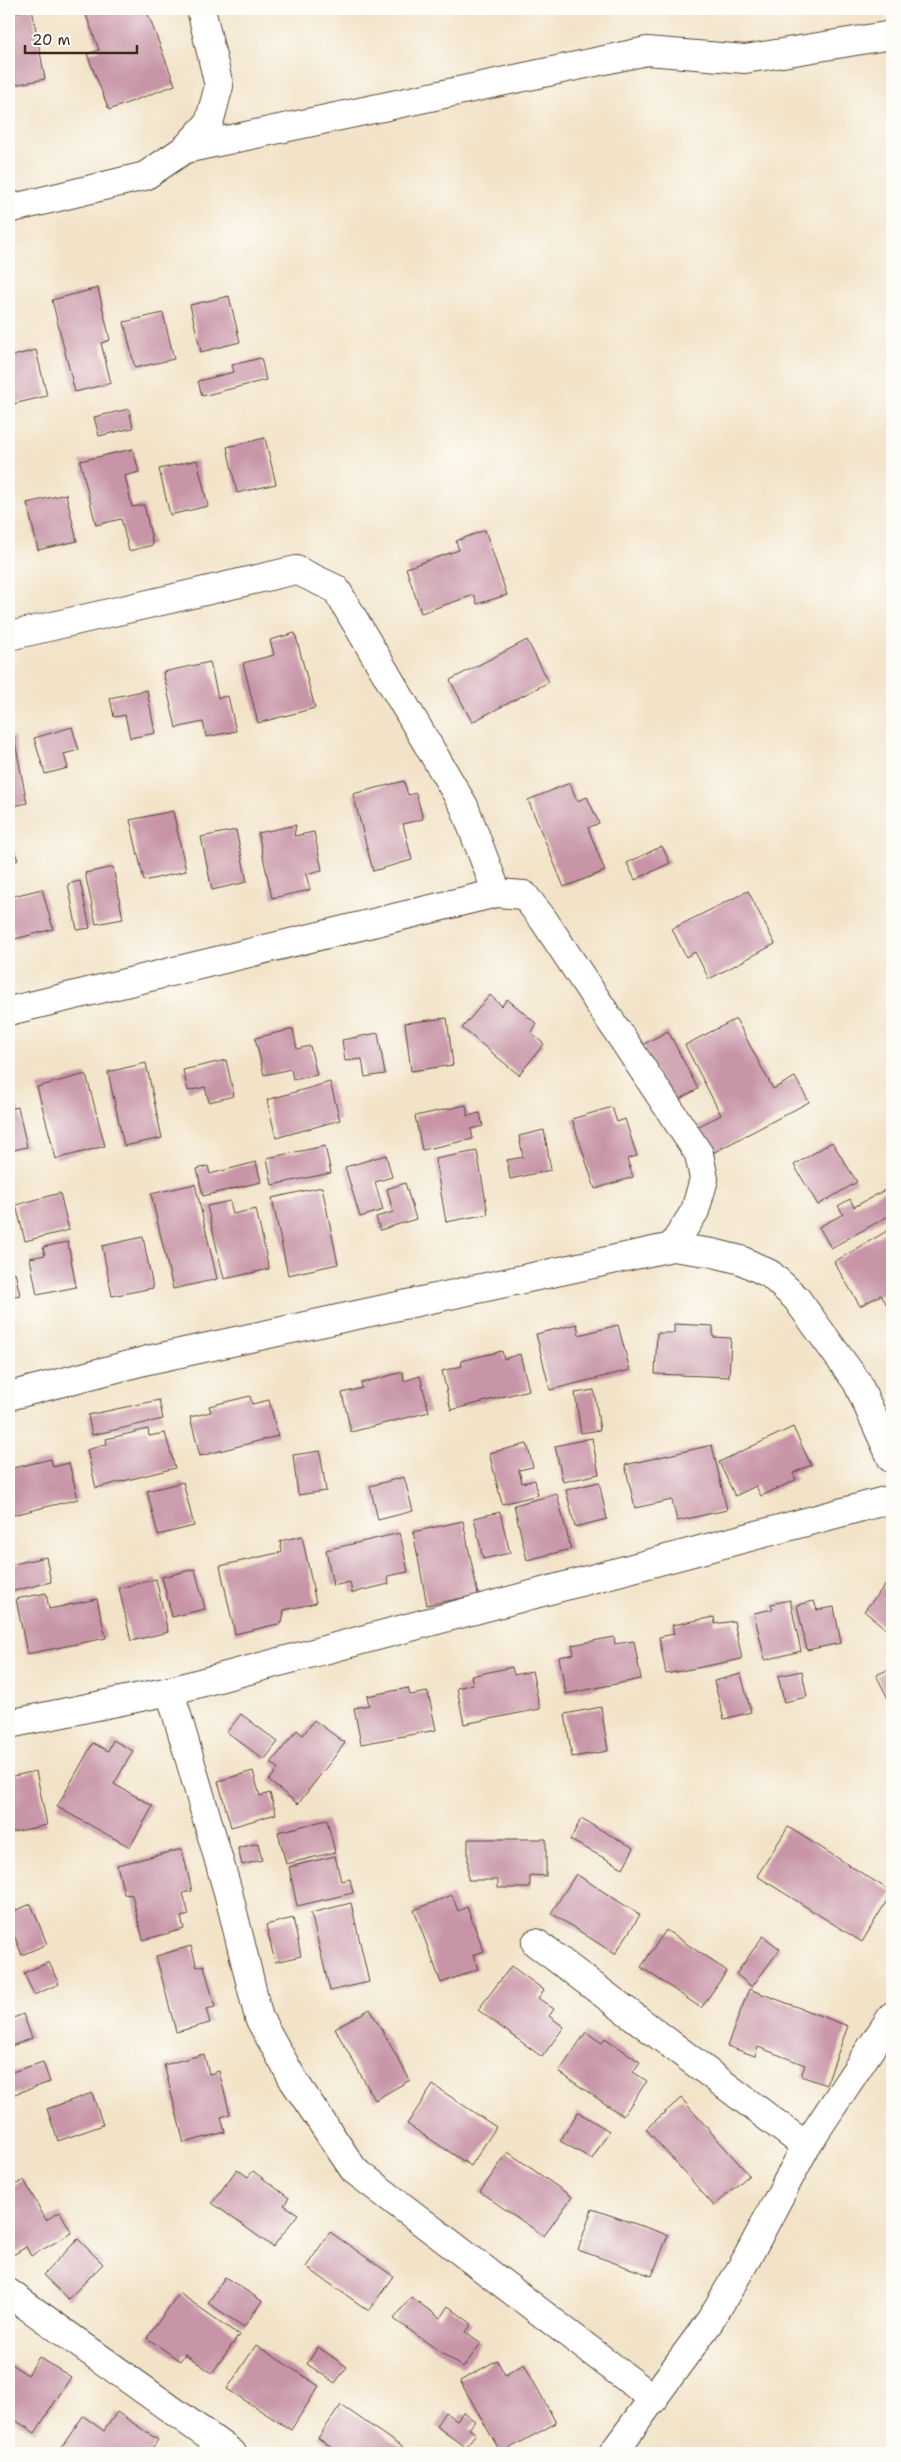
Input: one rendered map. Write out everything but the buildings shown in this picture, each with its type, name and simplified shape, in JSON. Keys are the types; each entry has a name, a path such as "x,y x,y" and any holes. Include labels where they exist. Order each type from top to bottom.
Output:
{"street":[{"path":"9,209 145,176 185,149 209,123 219,86 201,9"},
{"path":"185,149 647,51 745,59 892,35"},
{"path":"9,636 296,570 336,589 464,806 497,893"},
{"path":"9,1011 497,893 524,895 543,919 698,1154 704,1179 695,1211 672,1247"},
{"path":"9,1396 148,1360 672,1247 713,1252 741,1260 770,1274 783,1286 801,1306 858,1382 892,1459"},
{"path":"9,1724 170,1691 892,1499"},
{"path":"170,1691 228,1892 259,2018 294,2081 354,2170 654,2399"},
{"path":"536,1943 806,2146"},
{"path":"613,2453 710,2321 747,2258 806,2146 892,2016"},
{"path":"9,2293 232,2453"}]}
